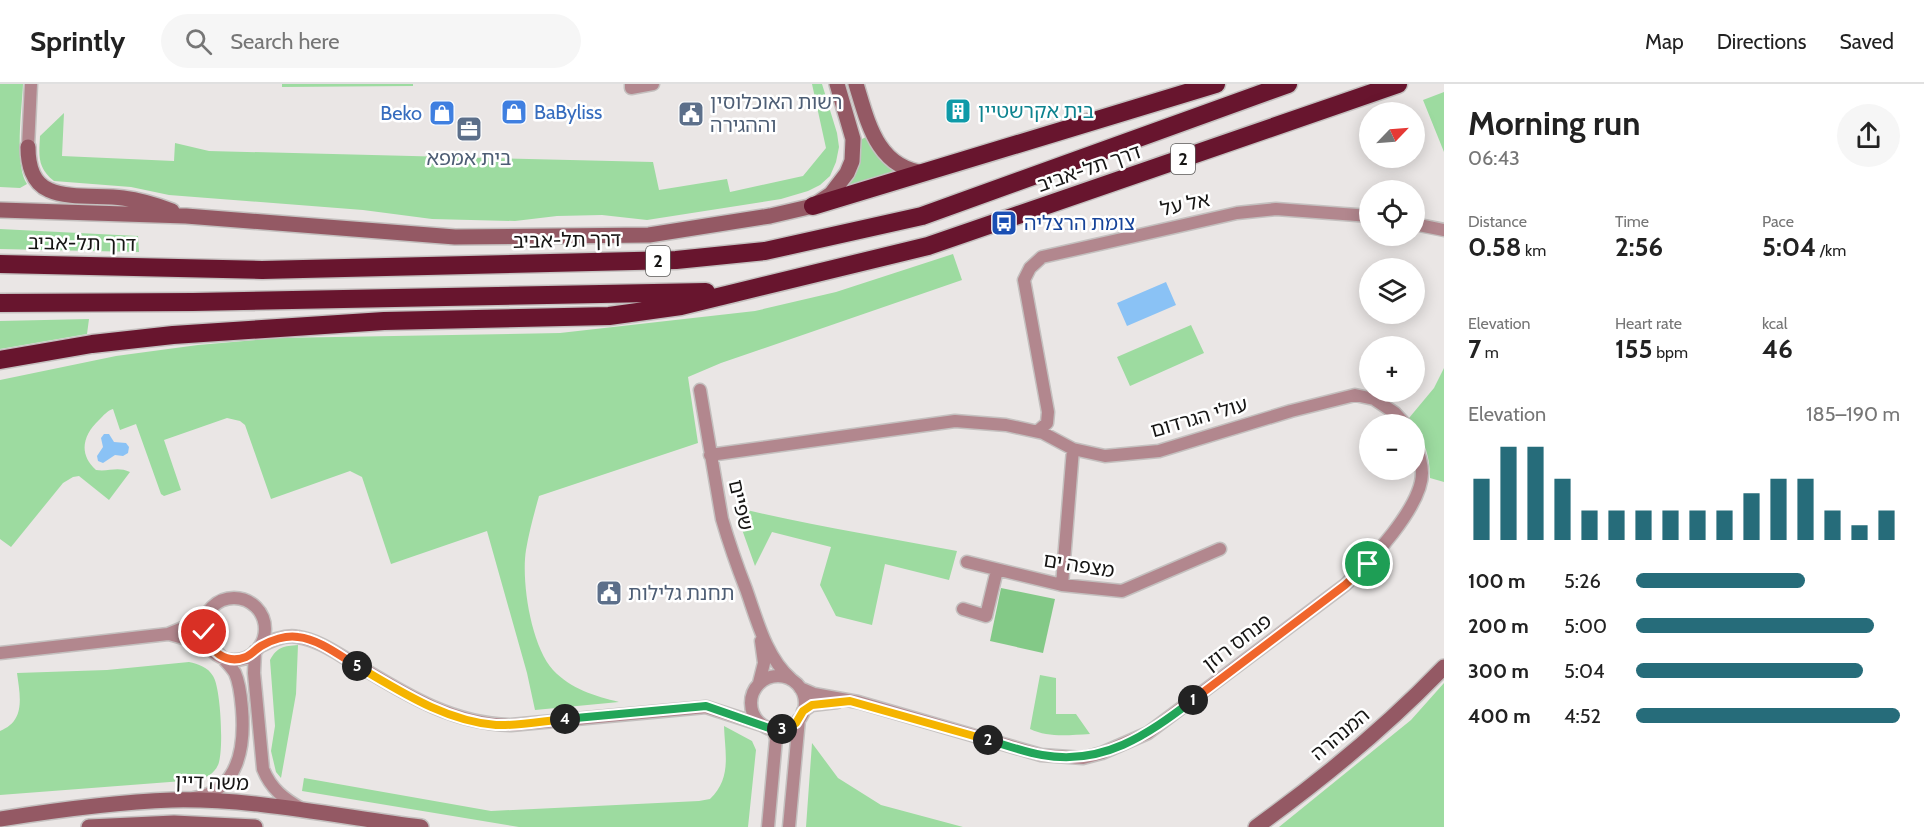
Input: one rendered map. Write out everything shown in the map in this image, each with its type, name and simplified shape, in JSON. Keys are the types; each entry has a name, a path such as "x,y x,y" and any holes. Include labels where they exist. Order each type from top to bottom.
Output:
{"highway":[{"path":"813,206 1216,84"},
{"name":"דרך תל-אביב","path":"0,264 262,270 676,261 765,250 922,216 1288,84"},
{"name":"דרך תל-אביב","path":"751,290 968,234 1398,84"},
{"path":"0,360 92,344 173,335 384,321 609,316 681,306 751,290"},
{"name":"2","path":"0,303 205,302 657,294 751,290"}],"street":[{"path":"31,84 28,160 31,171 48,190 67,194 124,198 150,203 186,216"},
{"path":"631,84 631,87 654,84"},
{"path":"813,206 836,189 852,161 853,139 837,84"},
{"path":"856,84 877,143 895,162 914,172 925,173"},
{"name":"דרך תל-אביב","path":"0,210 186,216 455,237 649,235 770,216 813,206"},
{"name":"אל על","path":"1038,432 1047,423 1048,412 1024,280 1030,268 1042,257 1237,213 1276,209 1359,215"},
{"path":"1425,226 1444,230"},
{"name":"שפיים","path":"700,390 722,519 759,626 776,664 795,684"},
{"name":"עולי הגרדום","path":"710,455 955,421 1006,425 1038,432 1073,449 1105,456 1160,451 1290,411 1355,395 1374,399 1396,414"},
{"path":"1062,585 1073,449"},
{"name":"פנחס רוזן","path":"795,684 814,694 850,701 1041,755 1083,758 1102,753 1148,732 1345,585 1368,564 1392,536 1413,501 1420,480"},
{"name":"מצפה ים","path":"967,562 1062,585 1122,591 1220,549"},
{"path":"963,609 986,616 997,570"},
{"path":"1,654 168,634 190,625 217,603 231,598 253,604 260,611 265,625 263,639 257,649 254,673 263,769 276,791 308,812"},
{"path":"173,800 198,797 214,790 231,775 240,757 243,729 240,691 235,674 216,652 204,632 210,610"},
{"name":"שפיים","path":"759,626 764,663 751,706 754,714 776,739 768,827"},
{"path":"168,634 194,641 216,652 238,659 276,639 299,637 329,649 425,704 456,716 481,722 511,725 706,706 767,727 785,729 801,715"},
{"name":"המנהרה","path":"1256,827 1361,745 1410,702 1444,667"},
{"path":"759,683 775,676 795,684 805,700 801,715 789,827"},
{"name":"פנחס רוזן","path":"801,715 812,705 818,703 850,701"},
{"name":"משה דיין","path":"0,819 97,805 173,800 260,804 421,827"},
{"path":"89,827 174,823 255,827"}],"green space":[{"path":"0,84 23,84 20,151 23,175 27,184 20,188 0,187"},
{"path":"282,84 413,84 413,86 282,87"},
{"path":"812,84 822,84 839,147 830,176 820,185 781,199 647,220 602,215 557,216 515,221 432,219 363,210 169,195 131,187 54,181 44,171 40,155 40,136 64,113 62,156 174,161 175,143 209,151 653,162 659,190 727,179 730,192 803,176 826,148"},
{"path":"1444,92 1444,152 1425,102 1423,100"},
{"path":"866,137 877,156 898,171 839,193 858,141"},
{"path":"0,229 138,236 139,252 0,249"},
{"path":"953,254 962,280 721,363 688,377 698,443 539,496 525,563 529,613 533,630 545,659 560,677 575,687 619,702 535,710 527,673 487,531 391,564 362,477 350,471 271,499 245,425 240,421 227,418 164,440 181,490 164,496 161,494 136,424 120,430 113,409 106,413 89,432 85,445 87,458 96,470 121,469 130,472 109,500 79,476 73,477 63,483 11,547 0,539 0,380 116,356 198,345 278,338 560,333 755,311 836,292"},
{"path":"89,319 87,334 0,349 0,321"},
{"path":"1191,325 1204,353 1130,386 1117,357"},
{"path":"1444,368 1444,482 1430,478 1425,446 1425,414 1412,414 1422,402 1425,402"},
{"path":"734,507 957,551 949,580 885,564 872,625 836,616 820,585 831,547 772,532 755,566"},
{"path":"1001,588 1055,599 1043,653 990,641"},
{"path":"298,645 296,694 281,778 276,772 271,751 275,726 270,660 281,648"},
{"path":"189,662 202,666 211,673 218,693 220,758 218,765 209,775 196,780 0,795 0,731 8,727 18,714 20,699 17,673 107,670"},
{"path":"1040,675 1056,678 1056,714 1076,714 1090,734 1052,735 1030,729"},
{"path":"1444,683 1444,827 1279,827 1411,720"},
{"path":"724,726 752,741 756,750 748,827 519,827 302,791 304,778 491,811 699,801 710,799 722,783 726,765"},
{"path":"812,743 838,778 881,805 963,827 806,827"}],"water":[{"path":"1166,282 1176,305 1127,326 1117,303"},
{"path":"104,434 109,434 114,442 126,443 129,447 128,453 123,456 115,455 103,463 98,461 97,456 103,447 101,438"}],"place":[{"name":"בית אקרשטיין","path":"958,111"},
{"name":"BaByliss","path":"514,112"},
{"name":"Beko","path":"442,113"},
{"name":"רשות האוכלוסין וההגירה","path":"691,114"},
{"name":"בית אמפא","path":"469,129"},
{"name":"צומת הרצליה","path":"1004,223"},
{"name":"תחנת גלילות","path":"609,593"}],"route":[{"path":"204,632 212,650 233,659 247,656 273,640 299,637 329,649 434,708 468,720 495,724 511,725 706,706 781,730 796,723 803,711 812,705 850,701 1041,755 1083,758 1127,743 1148,732 1345,585 1368,564"}]}
